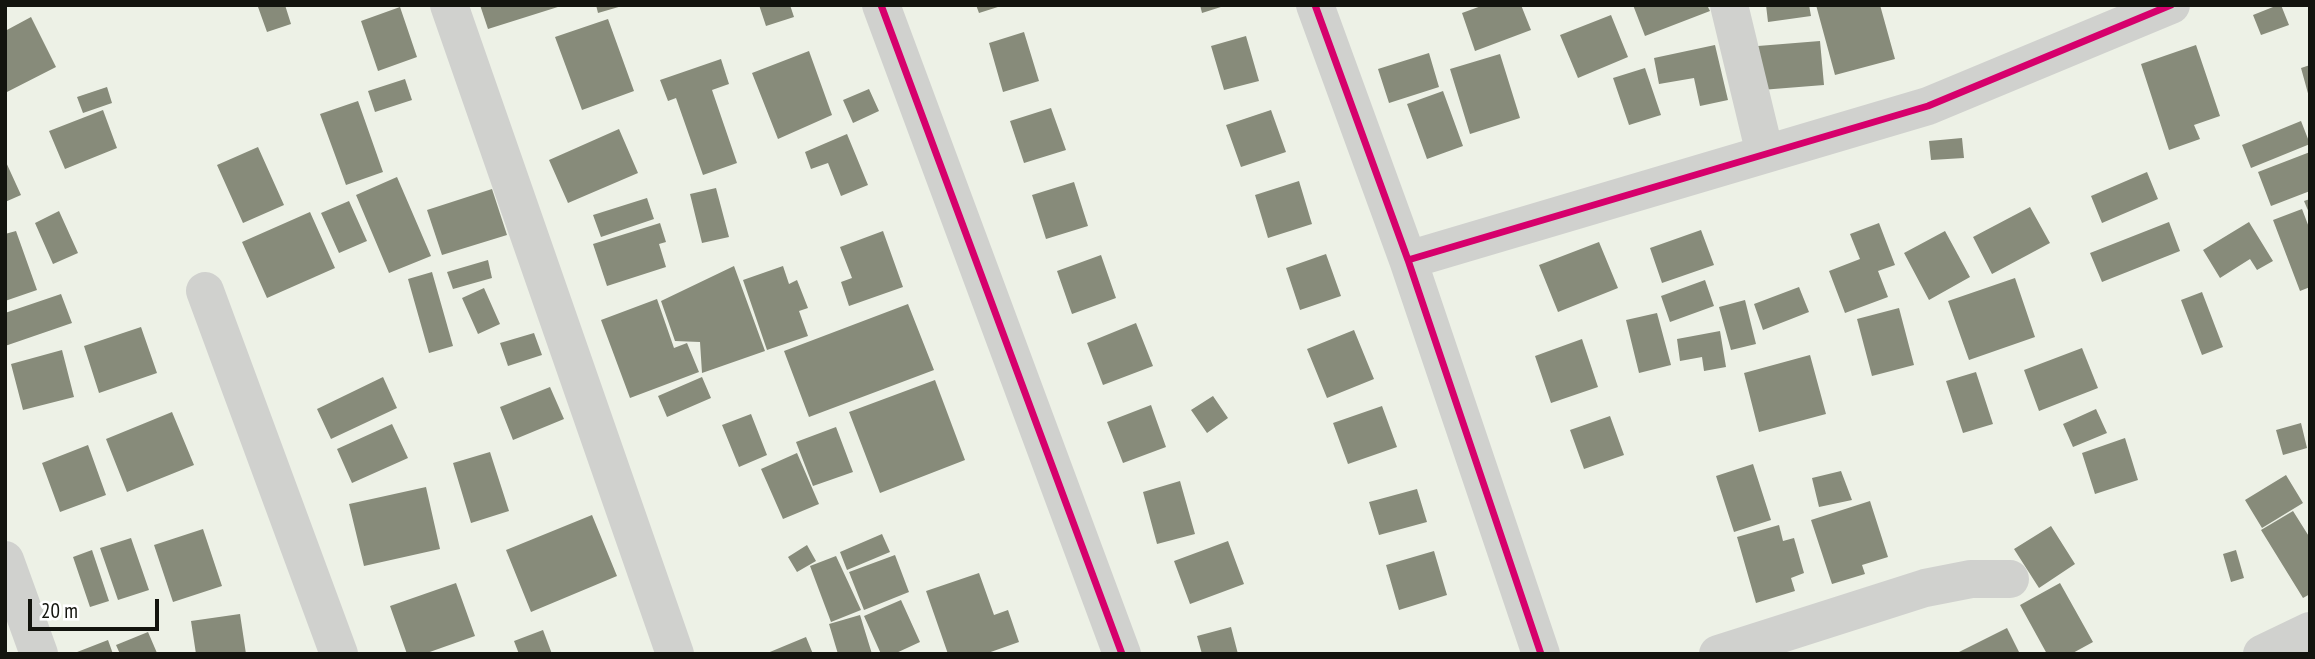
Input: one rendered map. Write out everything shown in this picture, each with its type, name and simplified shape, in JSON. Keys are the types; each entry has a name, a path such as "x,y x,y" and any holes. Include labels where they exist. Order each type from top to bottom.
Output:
{"street":[{"path":"449,5 675,654"},
{"path":"881,5 1121,654"},
{"path":"1315,5 1408,260 1541,654"},
{"path":"1729,5 1765,154"},
{"path":"1408,260 1928,106 2171,5"},
{"path":"205,291 339,654"},
{"path":"5,560 39,654"},
{"path":"1718,654 1925,588 1971,579 2010,579"},
{"path":"2262,654 2310,631"}],"building":[{"path":"285,5 291,24 267,32 258,7"},
{"path":"480,5 561,5 561,6 488,29"},
{"path":"596,5 622,5 622,6 598,13"},
{"path":"759,5 790,5 794,17 766,26"},
{"path":"976,5 1000,5 1001,6 979,13"},
{"path":"1200,5 1224,5 1224,6 1202,13"},
{"path":"1484,5 1521,5 1531,30 1475,51 1462,13"},
{"path":"1633,5 1707,5 1710,11 1645,36"},
{"path":"1766,5 1809,5 1811,16 1768,22"},
{"path":"1816,5 1880,5 1895,59 1835,75"},
{"path":"2281,5 2289,25 2261,35 2253,15"},
{"path":"400,7 417,57 378,71 361,21"},
{"path":"1611,15 1628,57 1578,78 1560,35"},
{"path":"31,17 56,67 5,93 5,31"},
{"path":"608,19 634,91 582,110 555,37"},
{"path":"1024,32 1039,81 1003,92 989,43"},
{"path":"1246,36 1259,81 1224,90 1211,46"},
{"path":"1820,41 1824,85 1761,90 1758,46"},
{"path":"1715,45 1728,100 1700,106 1694,78 1659,84 1654,58"},
{"path":"2196,45 2220,116 2194,125 2200,139 2169,150 2141,64"},
{"path":"809,51 832,115 778,139 752,73"},
{"path":"1429,53 1439,87 1389,103 1378,69"},
{"path":"1500,54 1520,118 1470,134 1450,69"},
{"path":"721,59 729,84 712,90 737,163 703,175 676,98 668,101 660,80"},
{"path":"2310,65 2310,97 2309,97 2301,68"},
{"path":"1645,68 1661,115 1629,125 1613,78"},
{"path":"405,79 412,100 375,112 368,91"},
{"path":"107,87 112,103 83,113 77,97"},
{"path":"869,89 879,111 853,123 843,100"},
{"path":"1443,91 1463,146 1427,159 1407,104"},
{"path":"358,101 383,172 346,185 320,114"},
{"path":"1051,108 1066,150 1024,163 1010,121"},
{"path":"103,110 117,148 65,169 49,131"},
{"path":"1271,110 1286,152 1241,167 1226,125"},
{"path":"2301,121 2310,144 2251,168 2242,145"},
{"path":"619,129 638,173 568,203 549,160"},
{"path":"847,134 868,185 841,196 828,163 811,169 805,152"},
{"path":"1962,138 1964,158 1931,160 1929,141"},
{"path":"258,147 284,205 243,223 217,165"},
{"path":"2310,152 2310,191 2271,206 2258,172"},
{"path":"5,160 21,195 5,202"},
{"path":"2147,172 2158,199 2102,223 2091,196"},
{"path":"397,177 431,256 389,273 356,195"},
{"path":"1299,181 1312,224 1268,238 1255,195"},
{"path":"1074,182 1088,226 1046,239 1032,195"},
{"path":"716,188 729,237 702,243 690,194"},
{"path":"492,189 507,235 442,255 427,210"},
{"path":"647,198 654,219 601,237 593,215"},
{"path":"2310,199 2310,215 2304,201"},
{"path":"349,201 367,241 339,253 321,213"},
{"path":"2030,207 2050,243 1992,274 1973,237"},
{"path":"2302,209 2310,230 2310,287 2300,291 2273,220"},
{"path":"59,211 78,253 53,264 35,223"},
{"path":"310,212 335,268 267,298 242,242"},
{"path":"2169,222 2180,251 2102,282 2090,253"},
{"path":"2249,222 2273,261 2257,270 2250,259 2220,278 2203,250"},
{"path":"660,223 666,242 659,244 666,267 607,286 593,244"},
{"path":"1879,223 1895,265 1878,271 1888,297 1845,313 1829,271 1860,259 1850,234"},
{"path":"1701,230 1714,265 1662,283 1650,248"},
{"path":"16,231 37,290 5,301 5,234"},
{"path":"883,231 903,287 849,306 841,282 852,278 840,247"},
{"path":"1945,231 1970,277 1929,300 1904,253"},
{"path":"1599,242 1618,288 1558,312 1539,265"},
{"path":"1326,254 1341,296 1300,310 1286,268"},
{"path":"1101,255 1116,298 1072,314 1057,271"},
{"path":"488,260 492,278 453,289 447,272"},
{"path":"734,266 765,351 702,373 700,342 675,341 661,301"},
{"path":"783,266 789,284 797,280 808,308 799,311 808,336 767,350 743,280"},
{"path":"432,272 453,346 429,353 408,279"},
{"path":"2015,278 2035,337 1969,360 1948,301"},
{"path":"1705,280 1714,306 1670,322 1661,296"},
{"path":"1799,287 1809,312 1763,330 1754,304"},
{"path":"484,288 500,324 478,334 462,298"},
{"path":"2202,292 2223,347 2202,355 2181,300"},
{"path":"61,294 72,323 5,346 5,313"},
{"path":"657,299 674,348 687,343 699,372 630,398 601,320"},
{"path":"1745,300 1756,344 1731,350 1719,307"},
{"path":"908,304 934,370 809,417 784,351"},
{"path":"1899,308 1914,365 1872,376 1857,319"},
{"path":"1657,313 1671,365 1639,373 1626,320"},
{"path":"1136,323 1153,366 1103,385 1087,343"},
{"path":"141,327 157,373 99,393 84,346"},
{"path":"1354,330 1374,379 1327,398 1307,349"},
{"path":"1720,331 1726,367 1704,371 1702,357 1680,361 1677,339"},
{"path":"534,333 542,355 508,366 500,343"},
{"path":"1582,339 1598,387 1551,403 1535,356"},
{"path":"2082,348 2098,388 2039,411 2024,370"},
{"path":"62,350 74,397 23,410 11,364"},
{"path":"1810,355 1826,414 1759,432 1744,373"},
{"path":"1976,372 1993,424 1963,433 1946,381"},
{"path":"383,377 397,408 331,439 317,409"},
{"path":"702,377 711,398 667,417 658,396"},
{"path":"935,380 965,460 880,493 849,412"},
{"path":"550,387 564,419 513,440 500,407"},
{"path":"1213,396 1228,418 1207,433 1191,410"},
{"path":"1151,405 1166,447 1123,463 1107,422"},
{"path":"1382,406 1397,447 1348,464 1333,423"},
{"path":"2096,409 2107,433 2073,447 2063,424"},
{"path":"172,412 194,465 127,492 106,439"},
{"path":"751,414 767,455 739,467 722,425"},
{"path":"1610,416 1624,455 1584,469 1570,430"},
{"path":"2301,423 2307,448 2283,455 2276,430"},
{"path":"392,424 408,458 352,483 337,449"},
{"path":"836,427 853,472 813,486 796,442"},
{"path":"2125,438 2138,480 2095,494 2082,453"},
{"path":"88,445 106,495 60,512 42,463"},
{"path":"490,452 509,511 471,523 453,463"},
{"path":"797,453 819,504 783,519 761,469"},
{"path":"1753,464 1771,520 1734,532 1716,476"},
{"path":"1841,471 1852,500 1819,507 1812,478"},
{"path":"2286,475 2303,503 2262,528 2245,500"},
{"path":"1180,481 1195,534 1157,544 1143,492"},
{"path":"426,487 440,549 364,566 349,504"},
{"path":"1417,489 1427,522 1379,535 1369,502"},
{"path":"1870,501 1888,557 1862,565 1865,574 1832,584 1811,520"},
{"path":"2293,511 2310,538 2310,594 2303,598 2261,530"},
{"path":"592,515 617,576 531,612 506,550"},
{"path":"1779,525 1783,541 1794,538 1804,573 1791,578 1795,591 1756,603 1737,537"},
{"path":"2051,526 2075,564 2039,588 2014,549"},
{"path":"203,529 222,586 173,602 154,545"},
{"path":"882,534 890,552 847,570 840,552"},
{"path":"131,538 149,590 118,600 100,548"},
{"path":"1228,541 1244,584 1190,604 1174,561"},
{"path":"807,545 816,561 797,572 788,557"},
{"path":"92,550 109,601 90,607 73,557"},
{"path":"2236,550 2244,578 2231,582 2223,554"},
{"path":"1434,551 1447,595 1399,610 1386,565"},
{"path":"895,555 909,592 864,610 849,572"},
{"path":"836,556 861,610 831,622 810,566"},
{"path":"979,573 994,615 1008,610 1019,642 985,654 948,654 926,591"},
{"path":"456,583 475,636 424,654 407,654 390,606"},
{"path":"2060,583 2093,642 2071,654 2047,654 2020,605"},
{"path":"901,600 920,642 894,654 881,654 864,616"},
{"path":"240,614 246,654 196,654 191,621"},
{"path":"860,615 872,654 838,654 829,624"},
{"path":"1231,627 1238,654 1202,654 1197,636"},
{"path":"2007,628 2020,654 1955,654"},
{"path":"543,630 552,654 519,654 514,641"},
{"path":"148,632 157,653 120,654 116,645"},
{"path":"806,637 813,654 765,654"},
{"path":"108,640 113,654 72,654"}],"cycle path":[{"path":"881,5 1122,654"},
{"path":"1315,5 1408,260 1541,654"},
{"path":"1408,260 1928,106 2171,5"}]}
